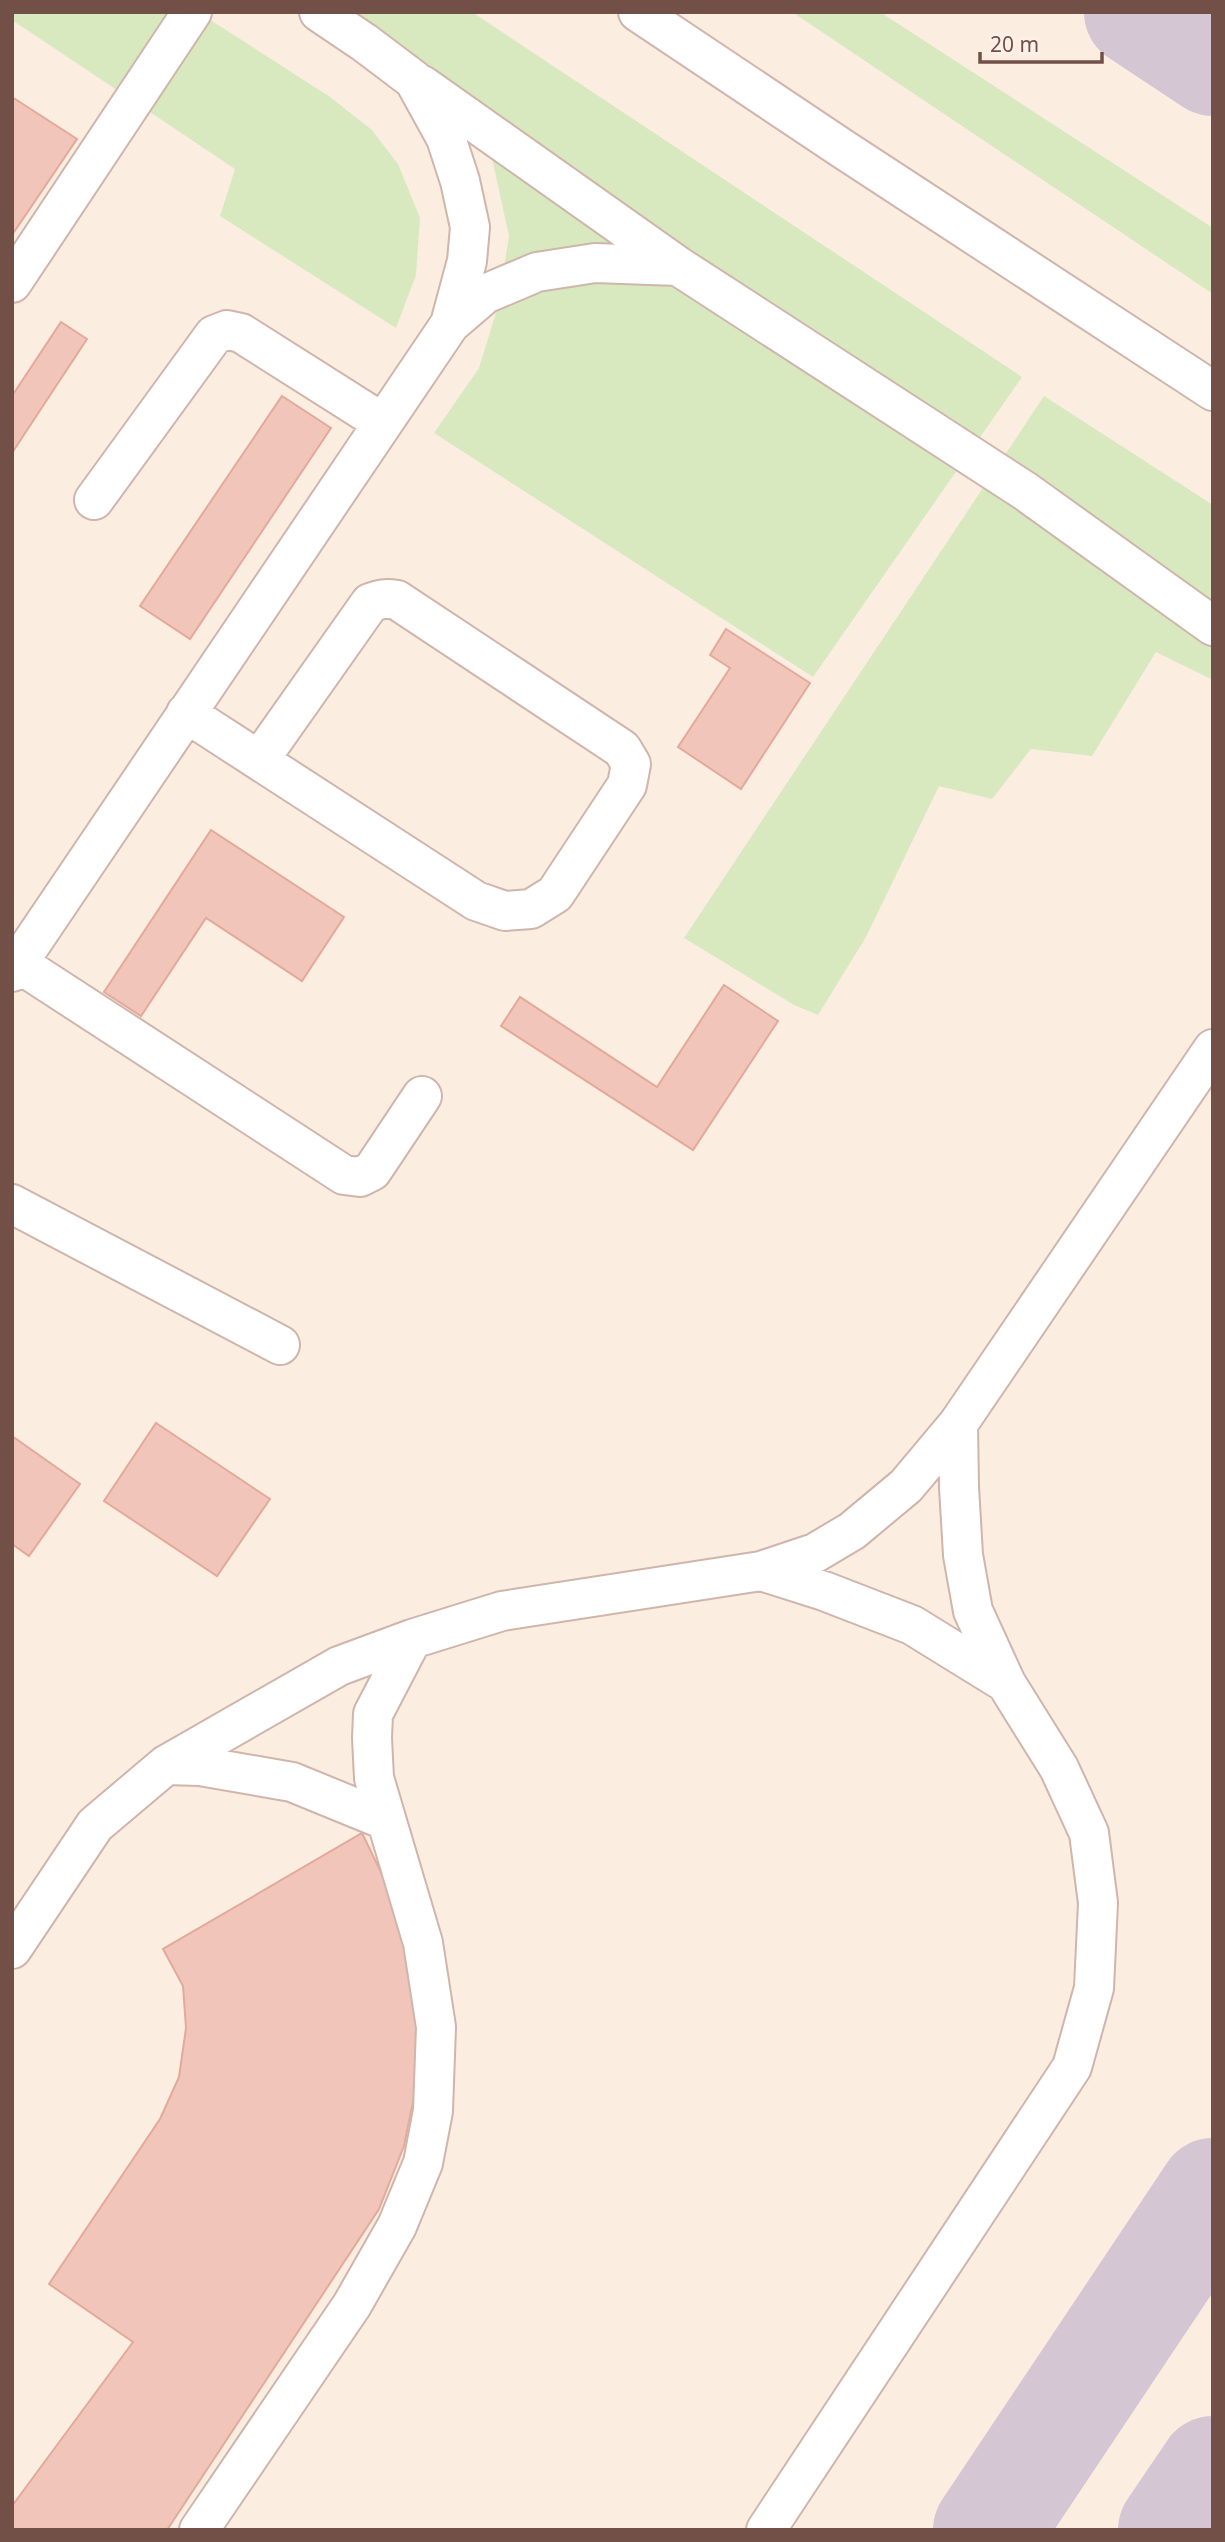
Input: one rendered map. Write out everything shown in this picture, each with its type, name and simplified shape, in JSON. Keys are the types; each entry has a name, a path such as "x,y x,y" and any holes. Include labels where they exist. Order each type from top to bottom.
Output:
{"lane":[{"path":"12,283 192,12"},
{"path":"319,12 678,266 1025,491 1213,626"},
{"path":"638,12 1213,391"},
{"path":"414,80 446,138 460,181 470,227 467,261 450,324"},
{"path":"422,1096 372,1171 360,1177 344,1175 15,967 450,324 485,295 537,272 596,263 678,266"},
{"path":"94,500 214,335 227,330 240,333 383,423"},
{"path":"186,713 476,901 505,911 531,909 555,894 627,785 631,764 622,749 397,600 388,599 370,603 260,760"},
{"path":"12,1949 95,1825 166,1765 339,1666 412,1639 502,1611 761,1571 815,1553 852,1531 906,1486 958,1424 1213,1049"},
{"path":"12,1204 280,1345"},
{"path":"766,2530 1072,2067 1094,1988 1098,1903 1089,1833 1059,1768 1006,1683 973,1611 963,1555 958,1424"},
{"path":"761,1571 824,1591 912,1625 1006,1683"},
{"path":"199,2530 352,2305 397,2226 423,2162 433,2111 436,2027 423,1943 374,1778 373,1714 412,1639"},
{"path":"166,1765 200,1766 292,1782 385,1820"}],"green space":[{"path":"12,12 198,12 330,97 372,130 398,164 420,218 416,275 396,328 220,216 235,169 12,20"},
{"path":"354,12 472,12 1022,377 813,677 434,433 479,368 498,306 509,236 490,149 445,83 382,31"},
{"path":"792,12 880,12 1213,228 1213,294"},
{"path":"1044,396 1213,505 1213,680 1156,652 1092,756 1031,749 992,799 939,786 866,937 818,1015 794,1005 684,938"}],"building":[{"path":"12,97 77,139 12,235"},
{"path":"61,322 87,339 12,453 12,396"},
{"path":"282,396 331,428 190,639 140,606"},
{"path":"726,629 810,683 741,789 678,747 730,668 710,655"},
{"path":"211,830 344,917 302,981 206,918 141,1016 104,992"},
{"path":"724,985 778,1021 693,1150 501,1026 520,997 657,1087"},
{"path":"156,1423 270,1499 217,1576 104,1501"},
{"path":"12,1436 80,1484 29,1556 12,1544"},
{"path":"362,1833 392,1895 410,1951 419,2013 417,2082 404,2146 379,2209 167,2530 12,2530 12,2506 133,2342 49,2284 160,2119 179,2077 186,2028 183,1986 163,1949"}],"taxiway":[{"path":"1139,12 1213,61"},
{"path":"988,2530 1213,2193"},
{"path":"1173,2530 1213,2471"}]}
